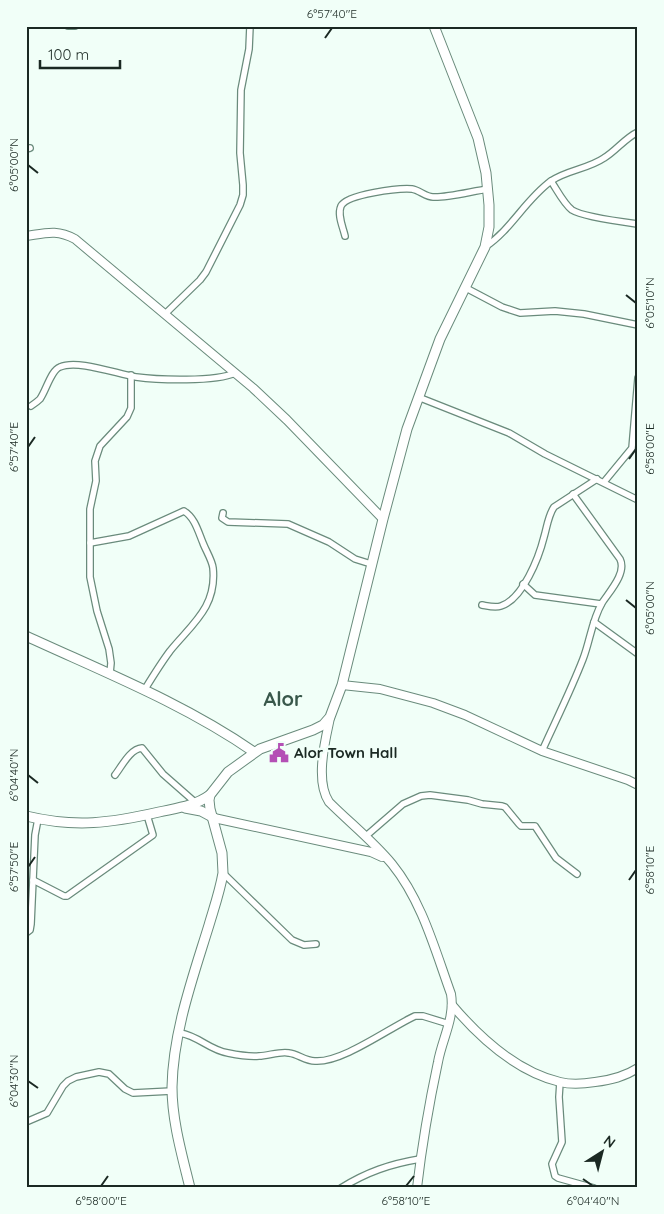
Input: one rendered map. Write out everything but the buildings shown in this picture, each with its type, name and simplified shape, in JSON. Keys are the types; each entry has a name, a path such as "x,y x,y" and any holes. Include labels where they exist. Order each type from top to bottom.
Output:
{"main road":[{"path":"26,816 80,824 103,823 180,808 196,803 210,795 228,772 254,752 313,730 330,717 342,685 382,519 407,429 440,339 485,247 489,226 486,173 478,138 434,26"},
{"path":"26,636 145,689 216,728 254,752"},
{"path":"190,1188 177,1131 172,1091 180,1033 222,874 222,852 209,800 210,795"},
{"path":"180,808 201,811 214,818"}],"street":[{"path":"68,26 75,26"},
{"path":"165,314 206,272 240,205 243,195 240,153 242,90 249,49 250,26"},
{"path":"485,247 496,239 520,210 551,181 604,158 638,132"},
{"path":"551,181 568,206 576,212 638,224"},
{"path":"345,236 340,208 346,201 379,192 401,189 419,191 434,197 488,189"},
{"path":"26,236 52,232 64,233 75,239 235,373 287,420 382,519"},
{"path":"466,288 502,307 520,313 555,311 584,314 638,325"},
{"path":"31,406 40,399 55,370 60,366 75,365 131,375 214,379 227,377 235,373"},
{"path":"110,673 109,649 97,611 90,577 90,509 96,482 96,461 100,446 127,417 131,408 131,375"},
{"path":"604,482 632,448 638,378"},
{"path":"418,397 509,433 545,454 638,500"},
{"path":"482,605 502,606 513,598 533,566 544,540 550,513 558,503 597,479"},
{"path":"542,751 584,658 601,604 616,582 622,569 622,563 573,494"},
{"path":"90,543 129,536 184,511 190,515 196,526 213,567 213,585 209,600 196,623 170,651 145,689"},
{"path":"222,513 222,518 228,522 288,524 329,542 355,559 372,564"},
{"path":"523,584 535,595 601,604"},
{"path":"594,622 638,654"},
{"path":"342,685 380,689 433,703 465,715 542,751 638,785"},
{"path":"330,717 323,761 325,795 334,807 366,836 406,885 419,908 451,994 452,1005 449,1024 438,1057 427,1111 417,1188"},
{"path":"116,775 130,755 136,749 142,748 163,774 196,803"},
{"path":"366,836 404,804 421,796 438,796 502,806 521,826 535,826 556,858 577,874"},
{"path":"33,880 67,896 154,835 147,815"},
{"path":"214,818 365,850 386,859"},
{"path":"26,934 30,930 31,924 38,819"},
{"path":"365,850 370,848 371,843"},
{"path":"222,874 292,940 304,945 316,944"},
{"path":"452,1005 468,1024 492,1045 535,1073 560,1082 583,1084 611,1080 638,1068"},
{"path":"180,1033 191,1035 208,1047 230,1054 256,1057 289,1053 306,1060 315,1061 328,1060 347,1053 415,1016 424,1016 449,1024"},
{"path":"26,1122 47,1113 62,1086 68,1081 76,1077 99,1072 109,1074 125,1089 134,1093 172,1091"},
{"path":"560,1082 562,1142 553,1158 553,1169 558,1178 594,1188"},
{"path":"341,1188 373,1170 400,1162 420,1159"}],"place":[{"name":"Alor Town Hall","path":"279,753"}],"district":[{"name":"Alor","path":"283,699"}]}
